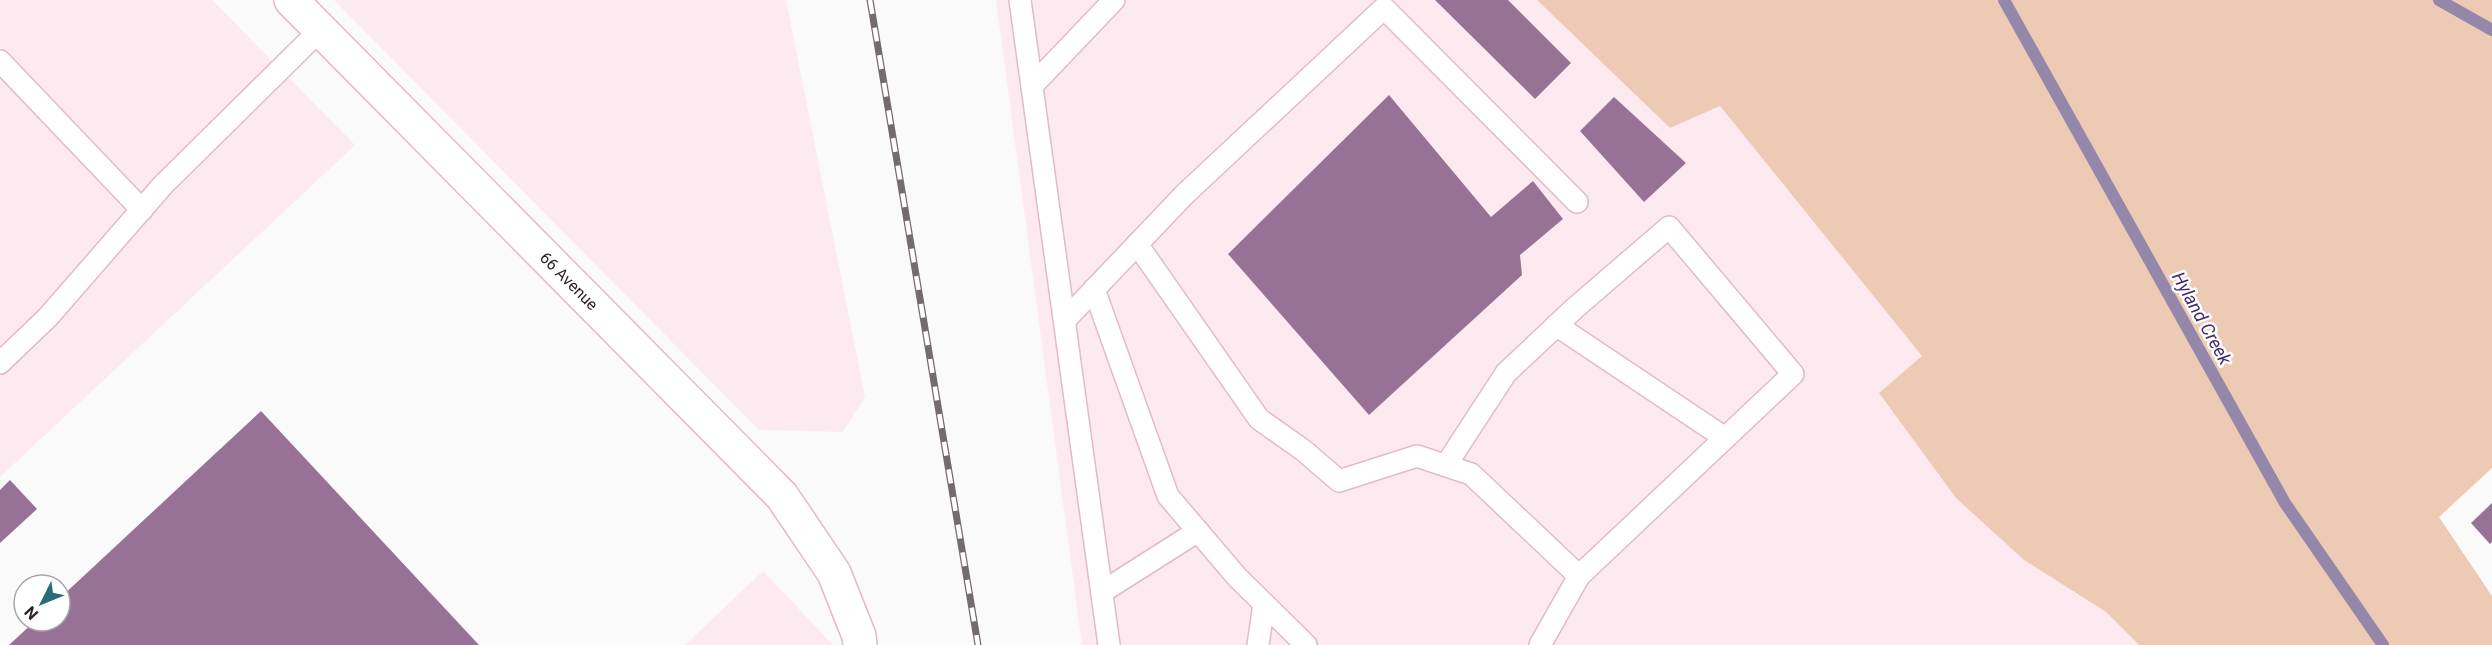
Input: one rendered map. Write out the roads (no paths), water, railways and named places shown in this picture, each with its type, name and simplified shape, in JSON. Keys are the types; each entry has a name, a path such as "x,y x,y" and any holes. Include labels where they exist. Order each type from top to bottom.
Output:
{"street":[{"name":"66 Avenue","path":"291,0 782,496 834,573 860,645"}],"lane":[{"path":"1020,0 1066,319 1109,645"},
{"path":"1032,86 1114,0"},
{"path":"1066,319 1185,194 1384,8 1577,202"},
{"path":"0,363 48,317 163,185 320,30"},
{"path":"0,61 142,210"},
{"path":"1446,465 1506,373 1556,325 1668,227 1793,374 1579,576 1540,645"},
{"path":"1137,244 1259,419 1303,450 1340,481 1417,456 1471,474 1579,576"},
{"path":"1094,289 1168,496 1237,577 1306,645"},
{"path":"1556,325 1725,438"},
{"path":"1102,592 1198,531"},
{"path":"1258,645 1264,604"}],"waterway":[{"name":"Hyland Creek","path":"2004,0 2285,503 2383,645"},
{"path":"2439,0 2492,30"}],"railway":[{"path":"870,0 978,645"}]}
